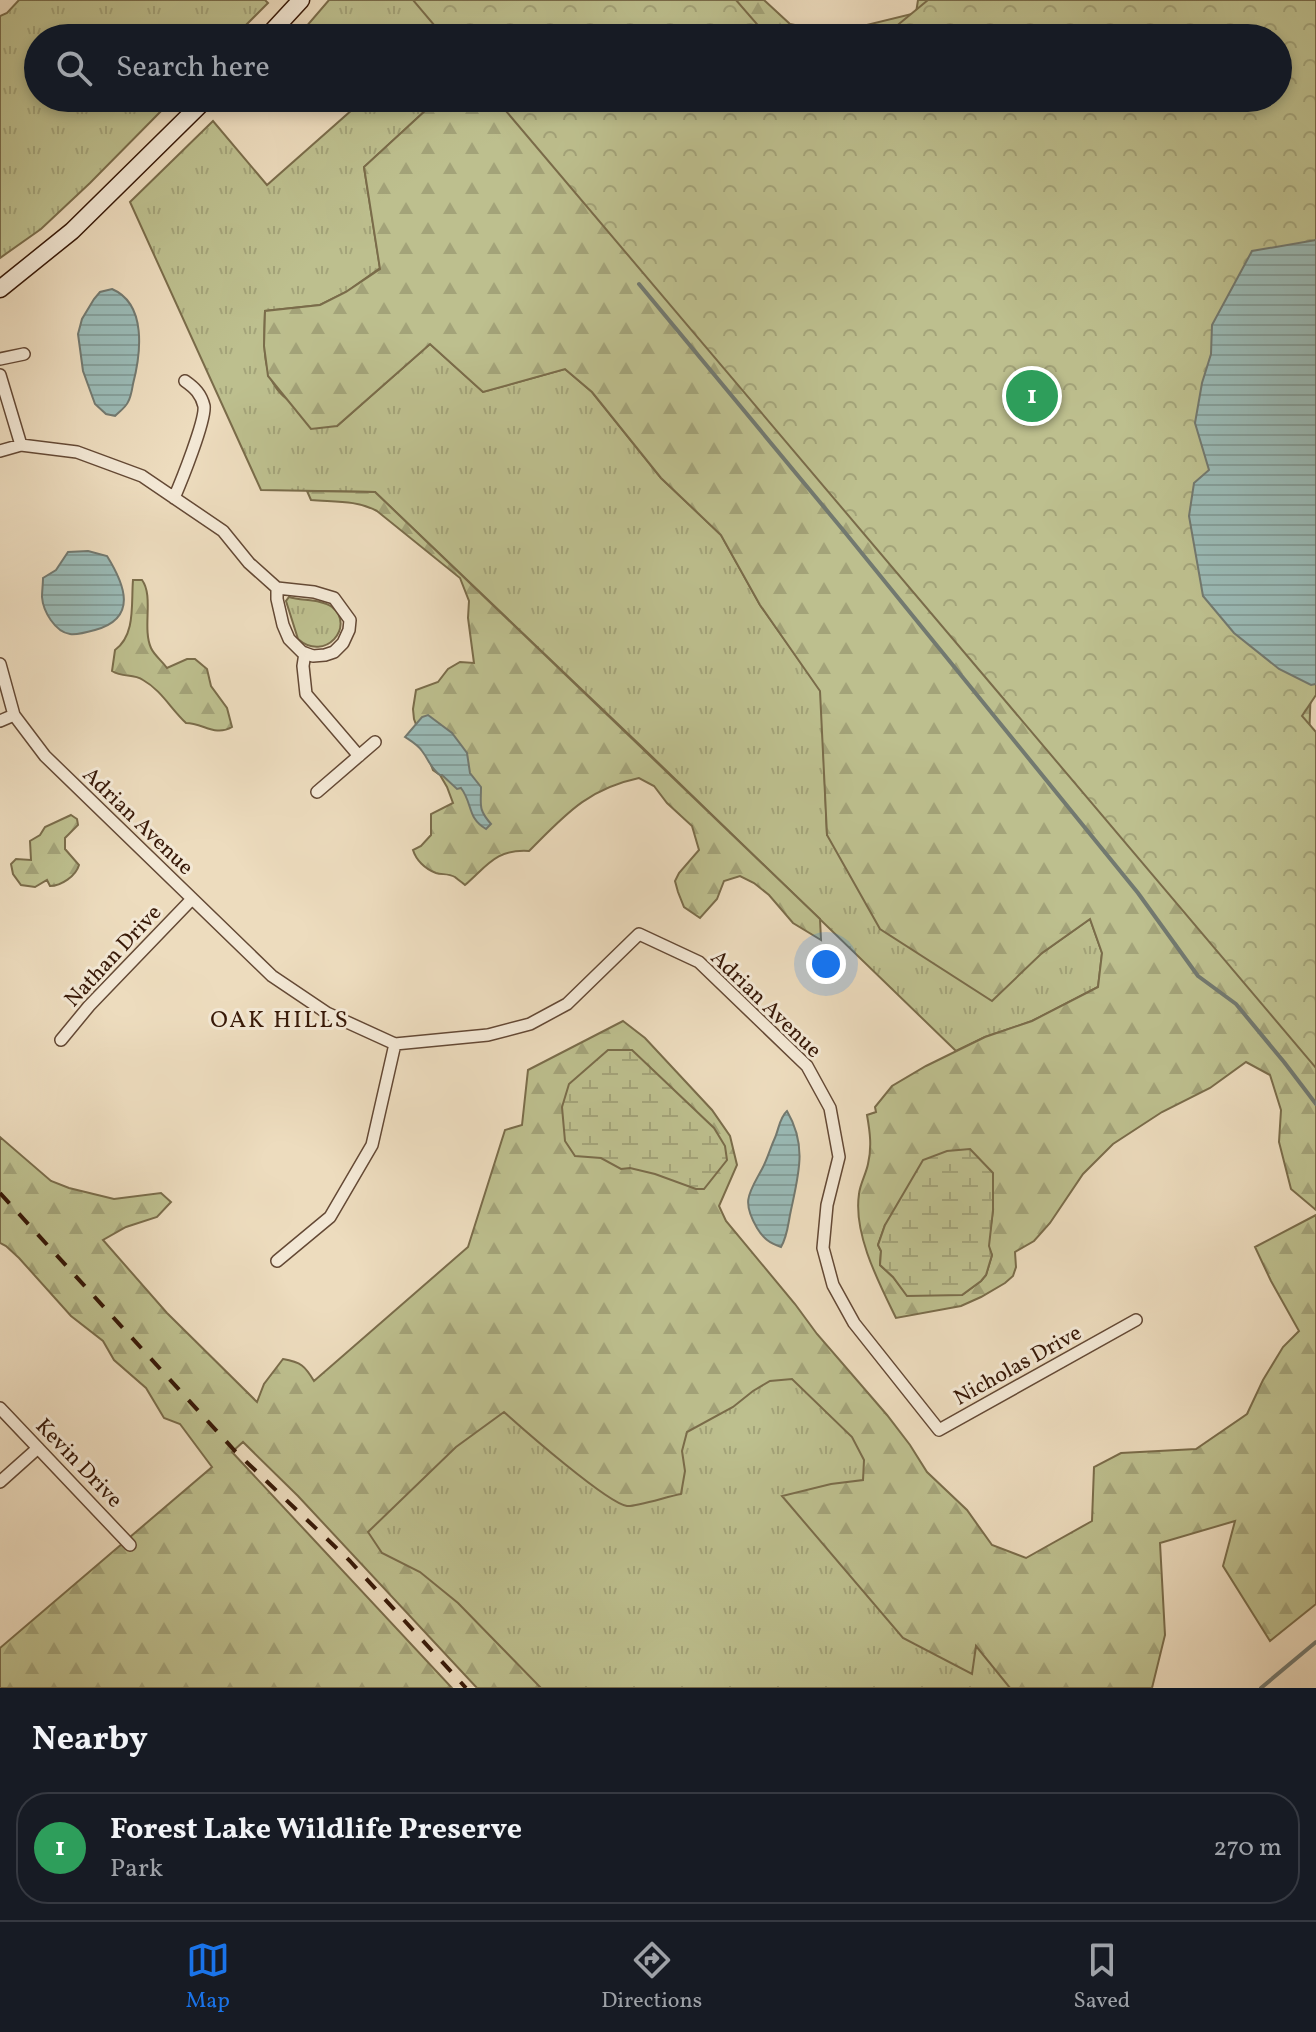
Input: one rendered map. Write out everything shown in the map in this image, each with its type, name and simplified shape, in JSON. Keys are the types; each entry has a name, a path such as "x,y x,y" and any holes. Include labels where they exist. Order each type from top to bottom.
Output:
{"main road":[{"path":"279,24 301,0"},
{"path":"0,289 72,231 193,112"}],"street":[{"path":"0,359 24,354"},
{"path":"0,375 21,445"},
{"path":"174,498 205,409 199,391 185,381"},
{"path":"0,451 21,445 77,452 140,475 223,531 249,563 277,588 314,592 334,598 350,620 343,643 334,652 313,656 294,645 280,615 277,588"},
{"path":"305,653 306,694 359,756"},
{"name":"Adrian Avenue","path":"0,664 14,715 45,756 272,976 327,1013 395,1044 488,1035 530,1024 567,1004 639,934 699,962 807,1066 830,1108 839,1157 827,1205 823,1248 833,1285 854,1323 922,1411"},
{"path":"0,721 14,715"},
{"path":"317,792 375,742"},
{"name":"Nathan Drive","path":"61,1040 89,1006 192,899"},
{"path":"277,1261 330,1217 372,1145 395,1044"},
{"name":"Nicholas Drive","path":"922,1411 939,1430 1136,1320"},
{"name":"Kevin Drive","path":"0,1408 130,1545"},
{"path":"0,1482 38,1448"}],"green space":[{"path":"19,0 265,0 268,3 247,24 24,24 24,112 160,112 41,229 0,258 0,16"},
{"path":"329,0 484,0 476,24 308,24"},
{"path":"413,0 736,0 757,24 433,24"},
{"path":"484,0 764,0 790,24 476,24"},
{"path":"918,0 1316,0 1309,741 1316,749 1316,1210 1291,1189 1279,1142 1281,1110 1270,1075 1246,1062 1210,1088 1162,1112 1113,1144 1083,1174 1034,1241 1015,1252 1016,1267 1013,1276 1005,1283 961,1306 896,1318 869,1258 860,1225 859,1194 870,1152 867,1115 876,1112 875,1107 892,1086 926,1066 985,1037 1032,1021 1098,987 1102,953 1090,919 1042,953 992,1001 880,929 827,835 820,691 760,605 721,535 661,478 592,392 565,369 483,392 430,344 337,426 311,429 268,376 264,346 265,311 320,305 380,269 364,167 424,112 1292,112 1292,24 871,24 916,13","holes":["993,1210 988,1246 992,1255 986,1275 962,1295 907,1295 880,1265 878,1245 885,1225"]},
{"path":"928,0 1316,0 1316,695 1302,716 1316,732 1316,1068 507,112 1292,112 1292,24 899,24"},
{"path":"350,112 424,112 364,167 380,268 346,292 320,305 265,311 266,359 278,391 298,407 337,426 430,344 483,392 565,369 592,392 661,478 721,535 760,605 821,691 827,835 1042,953 1090,919 1102,953 1098,987 1032,1021 956,1051 375,492 261,490 130,202 213,121 267,185"},
{"path":"307,491 375,492 820,919 821,940 793,923 769,895 740,876 724,881 717,899 700,918 684,907 675,881 699,850 692,826 654,786 639,778 591,796 529,851 500,856 465,885 452,876 425,867 413,850 431,835 431,814 453,803 440,775 433,770 414,719 416,690 438,682 448,669 460,662 474,663 469,601 460,578 377,511 353,503 311,500"},
{"path":"133,580 142,580 145,587 147,631 152,651 167,668 187,659 195,659 207,669 211,686 227,708 232,727 220,731 186,723 149,684 112,671 115,650 122,644 129,627"},
{"path":"289,597 332,607 341,623 334,639 318,647 298,639 286,601"},
{"path":"71,815 77,819 78,825 65,838 65,849 79,865 75,873 54,886 50,886 47,880 35,887 21,885 13,874 11,864 16,859 31,860 30,841 40,835 45,827"},
{"path":"623,1021 645,1038 712,1110 730,1136 737,1165 719,1206 726,1221 887,1415 927,1472 967,1510 992,1545 1026,1558 1092,1521 1094,1467 1121,1453 1196,1449 1247,1414 1283,1347 1299,1331 1255,1247 1316,1215 1316,1604 1270,1641 1223,1566 1235,1521 1160,1543 1165,1635 1152,1688 1010,1688 976,1646 972,1674 903,1638 782,1496 863,1480 864,1460 852,1437 792,1379 770,1381 733,1407 687,1432 682,1451 685,1471 681,1494 631,1506 617,1502 565,1464 504,1412 456,1447 368,1532 382,1553 420,1572 458,1603 541,1688 477,1688 298,1496 243,1442 232,1452 452,1688 0,1688 0,1648 212,1467 180,1424 164,1418 146,1388 114,1360 103,1341 71,1316 19,1258 0,1243 0,1137 51,1181 69,1188 114,1199 161,1193 171,1202 157,1217 126,1227 103,1240 167,1313 257,1402 264,1384 283,1359 302,1366 314,1381 468,1247 505,1130 522,1125 528,1070"},
{"path":"608,1050 632,1050 714,1128 725,1146 727,1160 704,1189 655,1174 621,1169 601,1158 575,1156 565,1141 562,1107 569,1084"},
{"path":"970,1149 993,1173 989,1246 992,1255 986,1275 962,1295 907,1296 880,1265 878,1245 885,1225 923,1160 947,1151"},
{"path":"791,1361 1085,1688 504,1688 355,1533 463,1396"}],"water":[{"path":"1316,240 1316,684 1311,685 1279,669 1234,633 1203,596 1189,516 1194,483 1209,470 1195,423 1211,354 1212,325 1252,251"},
{"path":"112,289 131,306 139,330 136,372 130,398 115,416 106,414 95,404 83,371 78,334 82,319 94,299 100,292"},
{"path":"88,551 107,556 119,578 124,599 122,609 109,625 70,634 59,629 47,614 42,597 43,578 56,570 68,552"},
{"path":"428,715 452,733 467,753 470,773 481,787 482,811 491,824 486,829 476,820 461,788 457,789 437,773 420,749 405,737 422,717"},
{"path":"787,1111 797,1136 800,1159 788,1229 781,1247 762,1235 752,1219 748,1204 750,1191"}],"waterway":[{"path":"639,284 1138,893 1198,976 1236,1004 1316,1104"},
{"path":"1261,1688 1316,1642"}],"railway":[{"path":"0,1193 234,1450 350,1561 466,1688"}],"place":[{"name":"Forest Lake Wildlife Preserve","path":"1032,396"}],"district":[{"name":"OAK HILLS","path":"280,1019"}]}
